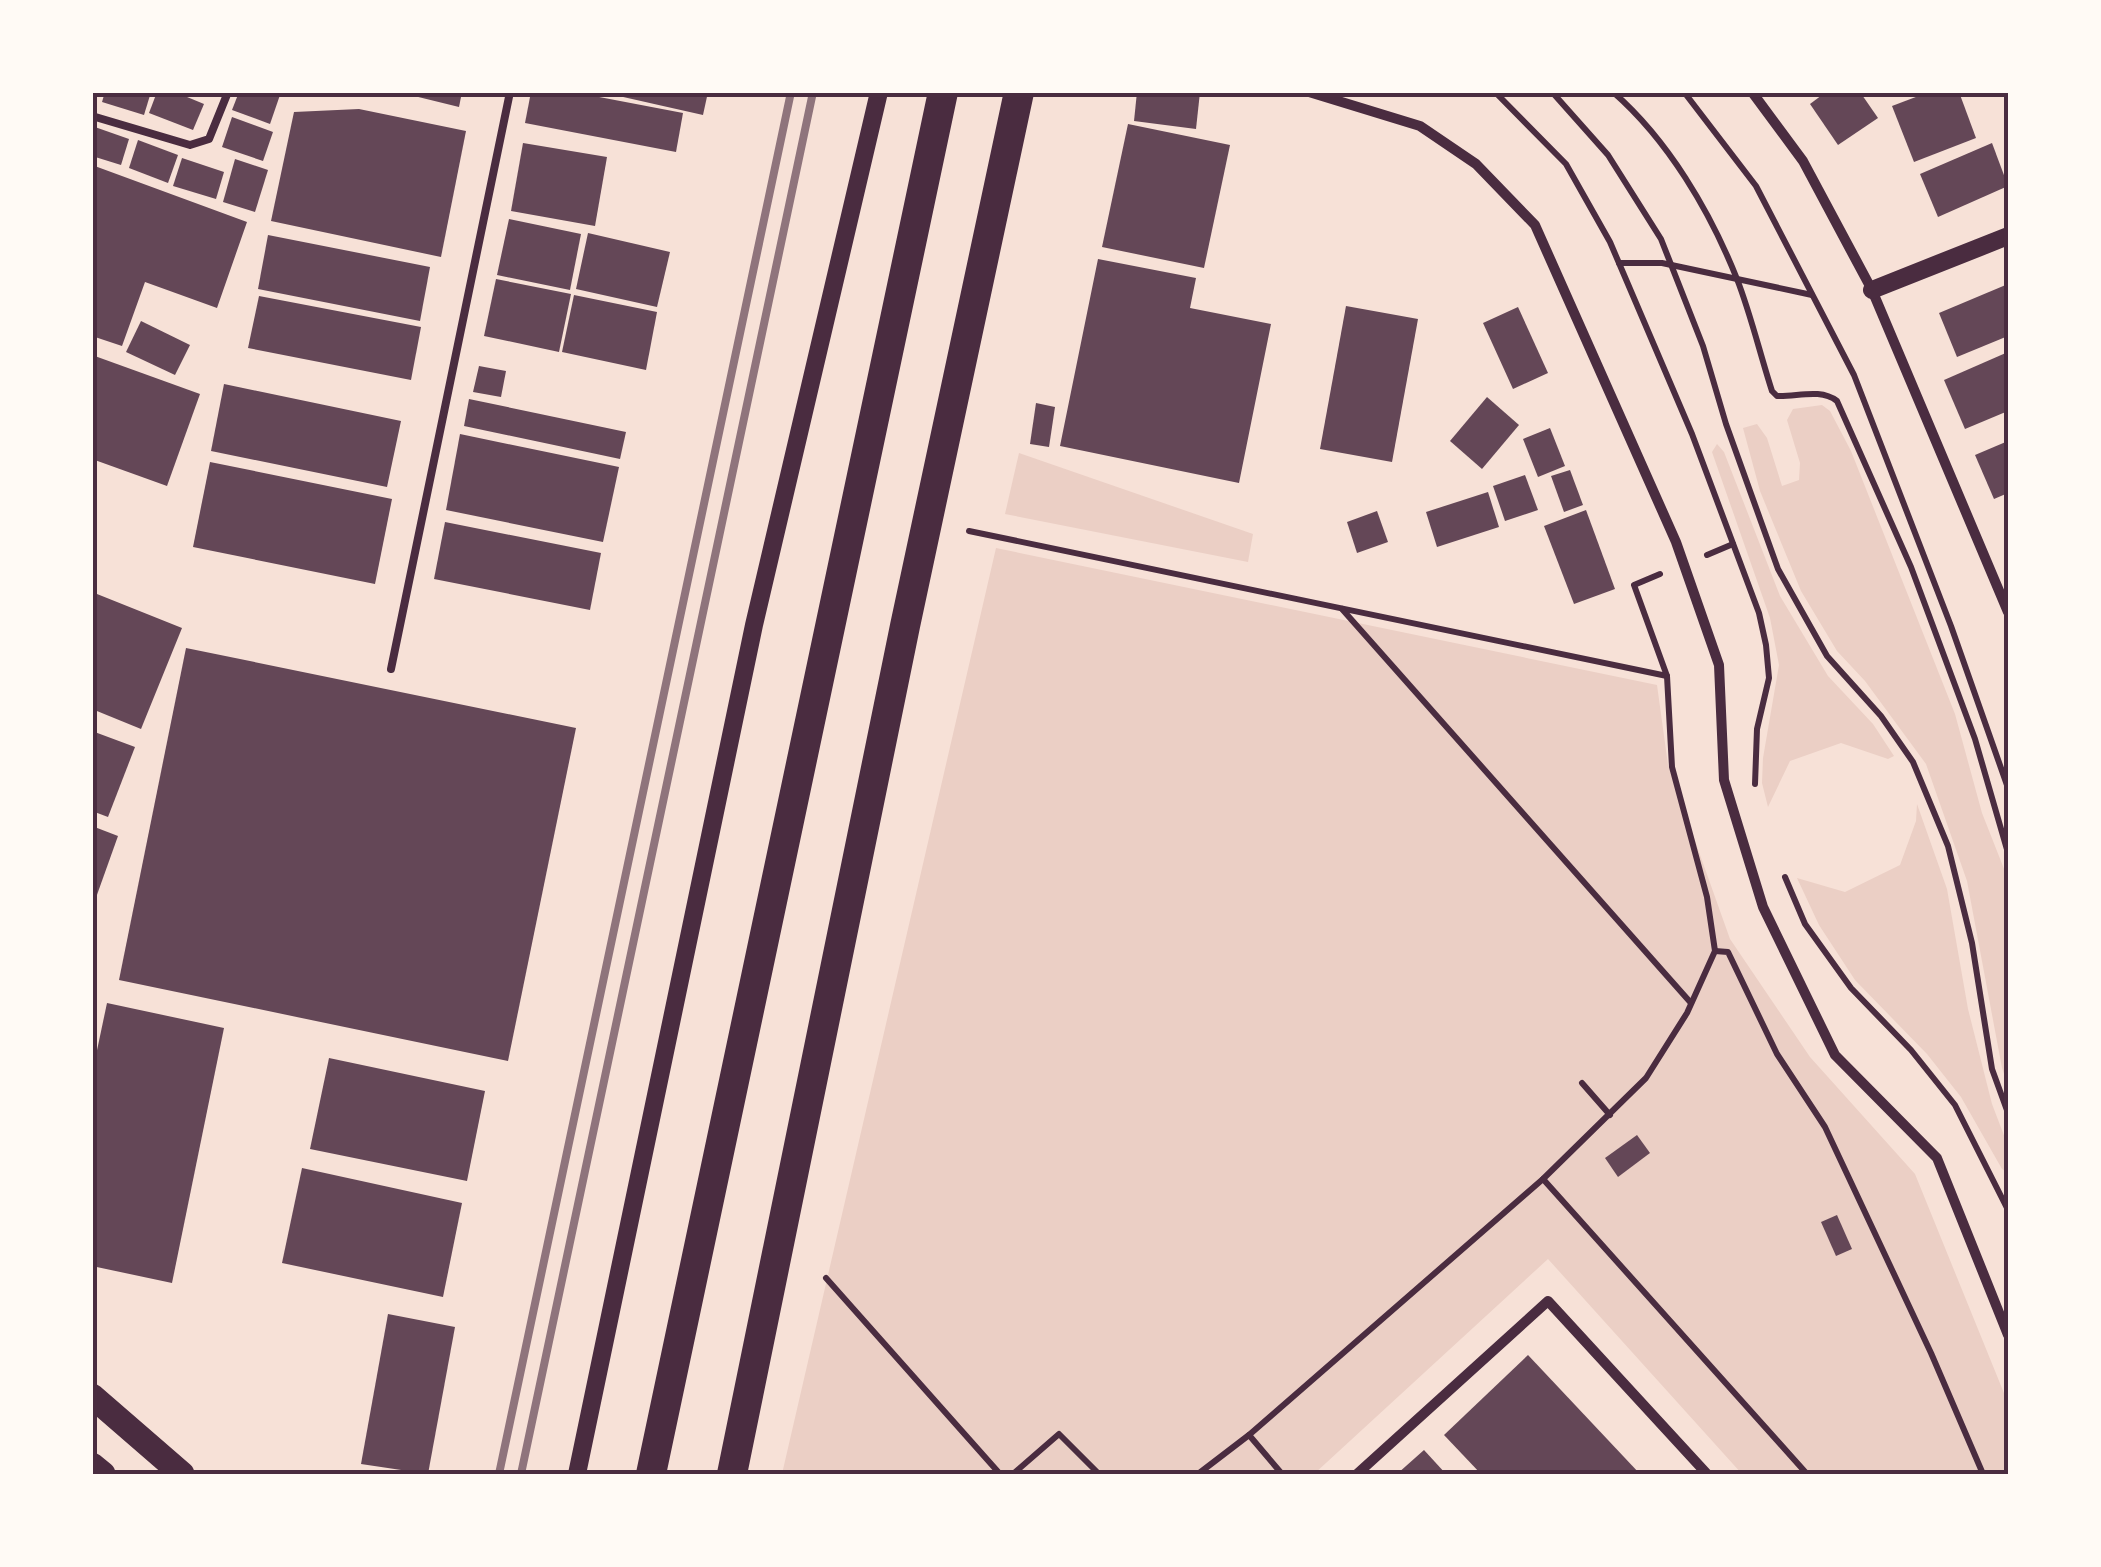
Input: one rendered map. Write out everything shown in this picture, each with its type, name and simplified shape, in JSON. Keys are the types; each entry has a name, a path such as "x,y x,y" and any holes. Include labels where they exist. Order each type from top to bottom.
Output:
{"highway":[{"path":"651,1474 942,92"},
{"path":"732,1474 904,626 1019,92"}],"main road":[{"path":"92,1396 182,1474"},
{"path":"92,1465 104,1474"}],"street":[{"path":"577,1474 754,626 879,92"},
{"path":"1308,92 1420,126 1476,164 1535,225 1676,542 1719,665 1724,780 1763,907 1836,1055 1937,1158 2008,1335"},
{"path":"1752,92 1804,161 1872,290 2008,612"},
{"path":"1872,290 2008,236"},
{"path":"1356,1474 1548,1301 1707,1474"}],"lane":[{"path":"92,116 190,146 209,138 228,92"},
{"path":"391,669 510,92"}],"path":[{"path":"1495,92 1566,164 1619,263 1692,434 1733,544 1766,645 1768,678 1756,729 1757,796"},
{"path":"1552,92 1608,155 1661,240 1704,346 1726,424 1778,569 1826,656 1881,716 1913,762 1948,846 1972,943 1992,1069 2008,1113"},
{"path":"1613,92 1638,114 1694,193 1737,279 1772,391 1777,396 1823,394 1837,401 1911,567 1975,739 2008,853"},
{"path":"1684,92 1756,186 1854,375 1951,626 2008,788"},
{"path":"1619,263 1671,265 1812,295"},
{"path":"968,531 1667,676"},
{"path":"1707,554 1733,544"},
{"path":"1198,1474 1249,1435 1543,1180 1646,1078 1691,1003 1715,951 1706,898 1672,767 1667,676 1634,586 1663,573"},
{"path":"1342,608 1691,1003"},
{"path":"1784,876 1805,924 1851,988 1911,1050 1956,1105 2005,1192 2008,1210"},
{"path":"1715,951 1728,952 1777,1054 1825,1127 1983,1474"},
{"path":"1582,1083 1610,1115"},
{"path":"1543,1180 1807,1474"},
{"path":"826,1278 1000,1474"},
{"path":"1013,1474 1059,1434 1099,1474"},
{"path":"1249,1435 1282,1474"}],"shaded area":[{"path":"1822,405 1830,411 1851,451 1955,714 1982,813 2008,879 2008,1086 1967,881 1926,764 1865,681 1837,651 1801,591 1760,491 1743,428 1757,424 1767,438 1782,486 1799,480 1800,463 1787,420 1793,409"},
{"path":"1717,444 1724,452 1780,596 1828,676 1873,724 1894,756 1888,759 1841,743 1790,761 1768,807 1762,783 1763,758 1779,665 1770,618 1712,452"},
{"path":"1019,453 1253,534 1248,562 1005,514"},
{"path":"996,548 1657,685 1668,765 1730,939 1810,1057 1915,1174 2008,1403 2008,1474 1742,1474 1548,1259 1314,1474 782,1474"},
{"path":"1917,804 1947,889 1968,1009 1992,1104 2008,1146 2008,1173 1961,1097 1927,1054 1855,980 1819,925 1797,878 1845,892 1900,865 1916,821"}],"building":[{"path":"105,92 151,92 144,115 102,102"},
{"path":"157,92 175,92 204,104 193,130 149,113"},
{"path":"239,92 281,92 270,124 232,110"},
{"path":"398,92 462,92 459,107"},
{"path":"531,92 573,92 683,113 676,152 525,123"},
{"path":"601,92 708,92 703,115"},
{"path":"1137,92 1200,92 1196,129 1134,121"},
{"path":"1826,92 1860,92 1878,118 1838,145 1810,104"},
{"path":"1929,92 1959,92 1976,138 1914,162 1892,106"},
{"path":"359,109 466,131 441,257 271,221 294,112"},
{"path":"232,117 273,132 263,161 222,147"},
{"path":"1128,124 1230,145 1204,268 1102,247"},
{"path":"92,126 129,139 121,165 92,156"},
{"path":"138,140 178,155 168,183 129,168"},
{"path":"523,143 607,157 595,226 511,211"},
{"path":"1992,143 2008,186 1938,217 1920,174"},
{"path":"182,158 224,172 216,199 173,186"},
{"path":"235,159 268,170 255,212 223,202"},
{"path":"92,165 247,222 217,308 145,282 122,346 92,336"},
{"path":"509,219 581,234 570,290 497,275"},
{"path":"588,233 670,252 657,307 576,289"},
{"path":"268,235 430,267 420,321 258,289"},
{"path":"1098,259 1196,278 1190,308 1271,324 1239,483 1060,446"},
{"path":"496,279 571,294 559,352 484,336"},
{"path":"2008,284 2008,336 1957,357 1939,313"},
{"path":"574,295 657,312 646,370 562,352"},
{"path":"259,296 421,327 411,380 248,348"},
{"path":"1346,306 1418,319 1392,462 1320,449"},
{"path":"1518,307 1548,373 1513,389 1483,323"},
{"path":"141,321 190,345 175,375 126,352"},
{"path":"2008,352 2008,411 1965,429 1944,380"},
{"path":"92,355 200,394 167,486 92,459"},
{"path":"479,366 506,371 501,397 473,392"},
{"path":"224,384 401,421 387,487 211,451"},
{"path":"1487,397 1519,425 1482,469 1450,441"},
{"path":"469,399 626,432 620,459 464,426"},
{"path":"1036,403 1055,407 1049,447 1030,444"},
{"path":"1550,428 1565,466 1538,477 1523,439"},
{"path":"460,434 619,467 603,542 446,510"},
{"path":"2008,441 2008,493 1994,499 1975,455"},
{"path":"210,462 392,499 375,584 193,547"},
{"path":"1570,470 1583,505 1564,512 1551,476"},
{"path":"1525,475 1538,510 1505,521 1493,486"},
{"path":"1488,492 1499,527 1437,547 1426,512"},
{"path":"1586,510 1615,589 1574,604 1544,526"},
{"path":"1377,511 1388,542 1357,553 1347,522"},
{"path":"445,522 601,553 590,610 434,579"},
{"path":"92,592 182,628 141,729 92,709"},
{"path":"186,648 576,728 508,1061 119,980"},
{"path":"92,731 135,747 108,817 92,811"},
{"path":"92,826 118,836 93,906 92,905"},
{"path":"107,1003 224,1028 172,1283 92,1266 92,1074"},
{"path":"329,1058 485,1091 467,1181 310,1149"},
{"path":"1637,1135 1650,1153 1618,1177 1605,1158"},
{"path":"302,1168 462,1203 443,1297 282,1263"},
{"path":"1837,1215 1852,1249 1836,1256 1821,1222"},
{"path":"388,1314 455,1327 428,1474 361,1464"},
{"path":"1528,1355 1640,1474 1481,1474 1444,1435"},
{"path":"1424,1450 1446,1474 1397,1474"}],"railway":[{"path":"499,1474 791,92"},
{"path":"521,1474 813,92"}]}
